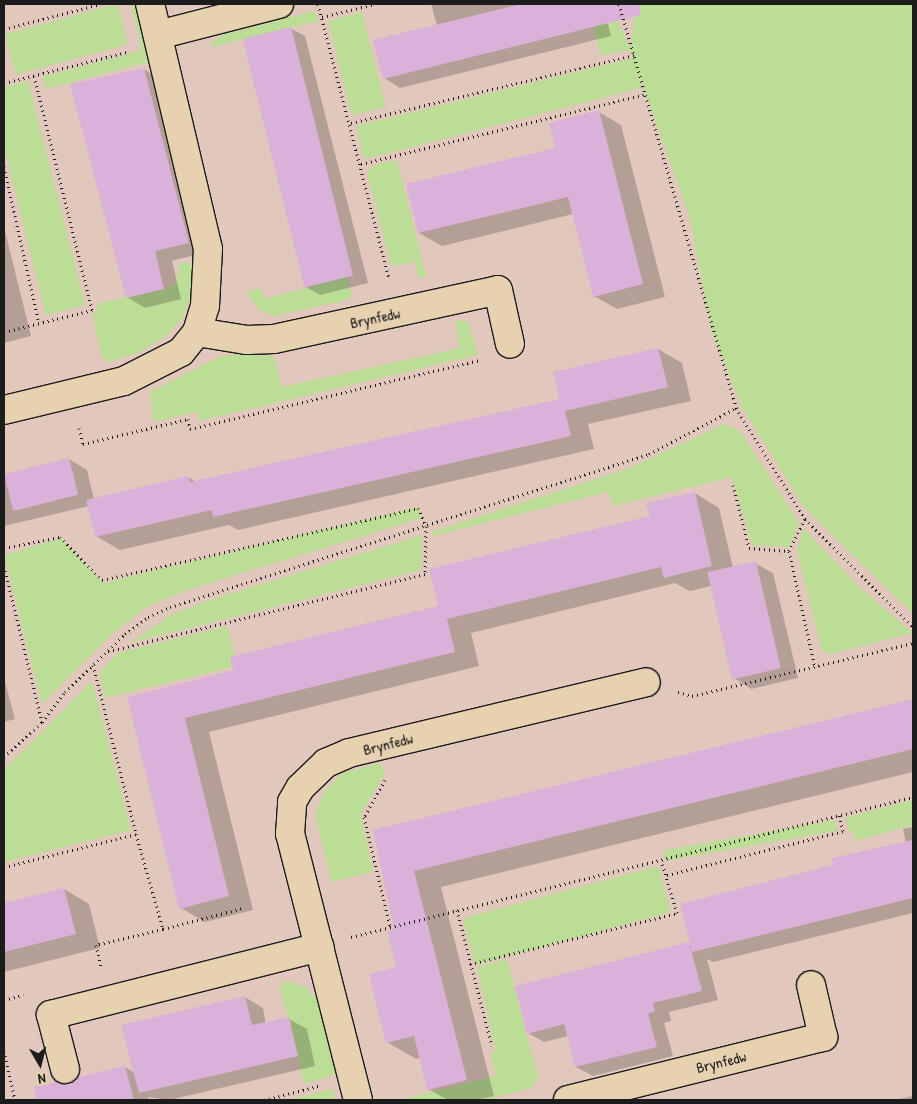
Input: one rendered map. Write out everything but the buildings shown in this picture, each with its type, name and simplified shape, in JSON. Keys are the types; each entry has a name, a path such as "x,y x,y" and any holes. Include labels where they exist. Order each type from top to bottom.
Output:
{"street":[{"path":"4,410 124,381 153,368 181,352 196,332 205,306 208,249 150,4"},
{"path":"158,35 279,4"},
{"name":"Brynfedw","path":"196,332 247,340 274,339 498,290 510,344"},
{"name":"Brynfedw","path":"355,1089 290,834 292,802 300,788 326,763 379,746 646,682"},
{"path":"65,1069 51,1015 320,947"},
{"name":"Brynfedw","path":"568,1100 823,1037 812,985"}],"path":[{"path":"4,29 101,4"},
{"path":"318,4 351,123 397,313"},
{"path":"322,17 375,4"},
{"path":"619,4 736,408 806,518 913,627"},
{"path":"4,83 134,50"},
{"path":"351,123 634,54"},
{"path":"4,332 92,310 34,76"},
{"path":"361,164 645,94"},
{"path":"4,166 39,323"},
{"path":"71,394 83,444 188,419 190,429 512,352 510,344"},
{"path":"4,757 42,722 65,692 106,652 148,617 194,596 426,526 649,454 736,408"},
{"path":"733,485 749,548 789,551"},
{"path":"4,548 60,537 102,580 418,508 426,526 425,574 106,652"},
{"path":"806,518 789,551 815,667"},
{"path":"4,566 42,722"},
{"path":"646,682 692,696 913,643"},
{"path":"93,666 163,930"},
{"path":"379,746 391,769 364,817 390,926"},
{"path":"320,947 390,926 662,860 913,796"},
{"path":"667,875 843,831 839,816"},
{"path":"4,867 136,834"},
{"path":"470,964 676,913 662,860"},
{"path":"110,1001 96,945 163,930 243,908"},
{"path":"457,910 492,1046"},
{"path":"4,1050 15,1100"},
{"path":"264,1100 355,1089"}],"green space":[{"path":"117,4 128,45 16,75 5,34"},
{"path":"131,4 142,4 154,54 148,62 46,89 42,77 142,50"},
{"path":"589,4 610,4 630,49 637,4 913,4 913,614 804,507 742,407 712,332 689,215 638,73 641,88 366,159 362,154 356,126 633,58 630,50 600,55"},
{"path":"314,11 319,21 212,47 212,42 224,34"},
{"path":"362,12 386,107 352,116 328,20"},
{"path":"28,81 85,305 46,315 4,146 4,87"},
{"path":"397,160 426,276 419,278 414,262 391,266 367,173 373,165"},
{"path":"180,262 194,265 193,290 182,319 165,337 140,352 108,362 102,357 92,314 98,309 96,304 176,285"},
{"path":"347,277 352,296 347,300 274,316 258,309 246,292 261,288 264,299"},
{"path":"455,320 468,322 478,355 199,421 197,412 153,422 150,392 219,357 236,354 273,356 282,387 460,348"},
{"path":"724,424 740,431 799,523 790,547 752,545 732,477 613,506 608,492 433,536 431,532 630,468"},
{"path":"418,507 422,518 187,590 148,606 115,631 42,704 4,555 61,538 103,583"},
{"path":"803,528 862,590 913,633 830,654 822,650 797,550"},
{"path":"422,535 421,570 130,643 172,614 213,599"},
{"path":"227,626 237,666 105,698 99,673 118,653"},
{"path":"92,681 131,830 4,862 4,770"},
{"path":"380,763 385,773 361,814 373,872 332,882 315,815 323,794 342,773"},
{"path":"913,800 913,825 854,841 854,832 849,831 845,818"},
{"path":"835,820 837,831 666,861 664,850"},
{"path":"658,866 670,912 475,965 463,918"},
{"path":"507,959 538,1078 531,1088 486,1100 399,1100 495,1076 491,1053 496,1051 477,967"},
{"path":"287,981 306,987 325,1008 340,1073 304,1084 280,985"},
{"path":"333,1089 335,1100 288,1100"}]}
